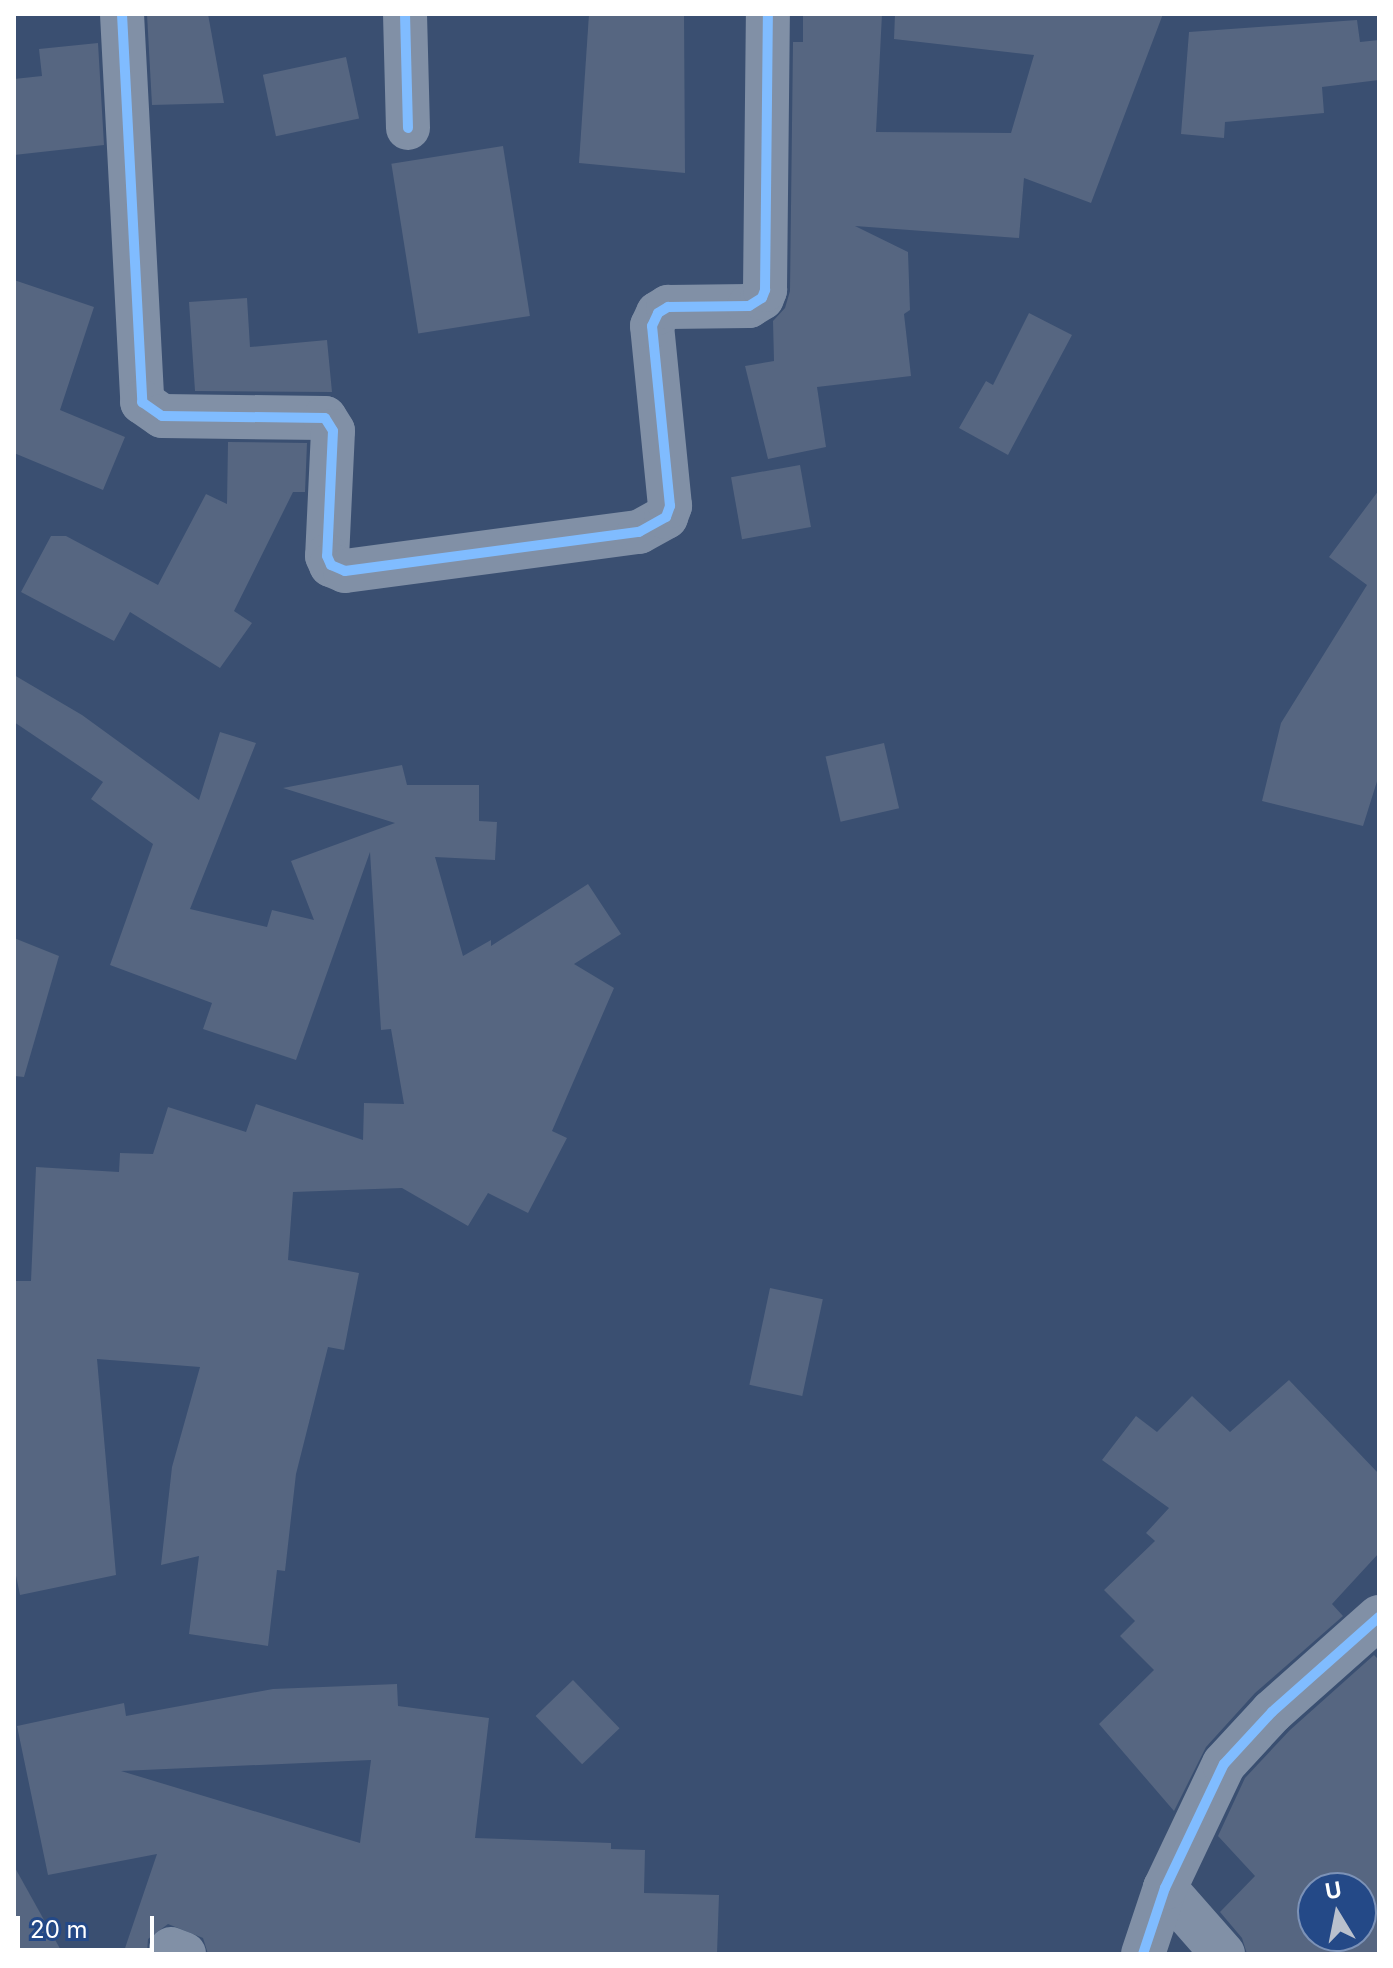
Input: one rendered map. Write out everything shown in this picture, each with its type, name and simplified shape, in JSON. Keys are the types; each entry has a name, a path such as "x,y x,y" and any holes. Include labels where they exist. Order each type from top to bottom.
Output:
{"street":[{"path":"122,14 142,402 162,416 325,418 333,431 327,556 331,565 345,571 639,532 666,517 670,506 652,326 658,313 668,307 749,306 762,298 765,290 768,14"},
{"path":"405,14 408,128"},
{"path":"1143,1954 1165,1888 1224,1764 1272,1712 1379,1617"},
{"path":"1165,1888 1223,1954"}],"building":[{"path":"147,14 208,14 224,103 152,105"},
{"path":"589,14 684,14 685,173 579,163"},
{"path":"803,14 882,14 876,132 1011,133 1034,55 894,39 895,14 1163,14 1091,203 1024,178 1019,238 855,226 908,252 910,310 904,314 911,376 817,387 826,447 768,459 745,366 774,361 773,321 785,308 790,291 793,42 803,42"},
{"path":"1357,20 1360,42 1379,40 1379,80 1322,87 1324,113 1225,122 1224,138 1181,134 1189,32"},
{"path":"98,43 104,145 14,155 14,79 42,76 39,49"},
{"path":"346,57 359,119 276,136 263,75"},
{"path":"503,146 530,316 418,334 391,164"},
{"path":"14,280 94,307 60,410 125,437 103,490 14,453"},
{"path":"247,298 250,347 327,340 332,392 195,391 189,302"},
{"path":"1029,313 1072,335 1008,455 959,428 986,381 993,385"},
{"path":"228,442 307,443 305,492 293,492 234,611 252,623 220,668 130,612 114,641 21,592 51,536 66,536 158,585 206,494 227,504"},
{"path":"800,465 811,527 742,539 731,477"},
{"path":"1379,490 1379,775 1363,826 1262,801 1281,723 1367,585 1329,557"},
{"path":"14,675 82,715 199,800 220,732 256,743 190,909 267,927 272,910 314,920 291,861 395,823 283,788 402,765 407,785 479,785 479,821 497,822 495,860 435,857 463,956 491,940 491,946 588,884 621,934 574,964 614,988 552,1131 567,1138 528,1213 488,1193 468,1226 402,1188 293,1192 288,1260 359,1273 344,1350 328,1347 296,1474 285,1571 277,1570 268,1646 189,1634 199,1556 161,1565 172,1467 200,1367 97,1359 116,1575 20,1595 14,1566 14,1281 31,1281 36,1167 119,1172 120,1153 153,1154 168,1107 246,1132 256,1104 363,1140 364,1103 404,1104 391,1029 381,1030 370,852 296,1060 203,1029 212,1003 110,965 153,844 91,799 103,782 14,722"},
{"path":"884,743 899,808 841,822 826,756"},
{"path":"14,938 59,956 24,1077 14,1076"},
{"path":"770,1288 823,1299 802,1396 749,1385"},
{"path":"1289,1380 1379,1474 1379,1553 1332,1604 1343,1616 1255,1693 1206,1747 1174,1811 1099,1724 1154,1670 1120,1636 1135,1621 1104,1590 1155,1541 1146,1533 1169,1508 1102,1460 1136,1416 1157,1432 1192,1396 1230,1432"},
{"path":"1374,1655 1379,1660 1379,1954 1247,1954 1242,1938 1220,1912 1255,1876 1218,1836 1245,1778 1290,1730"},
{"path":"573,1680 620,1728 582,1764 536,1716"},
{"path":"397,1684 398,1706 489,1718 475,1838 611,1843 611,1849 645,1850 644,1893 719,1895 717,1954 208,1954 203,1938 168,1924 148,1939 147,1954 123,1954 157,1854 48,1875 17,1726 124,1703 126,1716 273,1689","holes":["371,1760 360,1843 121,1771"]},
{"path":"14,1866 63,1954 14,1954"}],"cycle path":[{"path":"122,14 142,402 162,416 325,418 333,431 327,556 331,565 345,571 639,532 666,517 670,506 652,326 658,313 668,307 749,306 762,298 765,290 768,14"},
{"path":"405,14 408,128"},
{"path":"1143,1954 1165,1888 1224,1764 1272,1712 1379,1617"}]}
